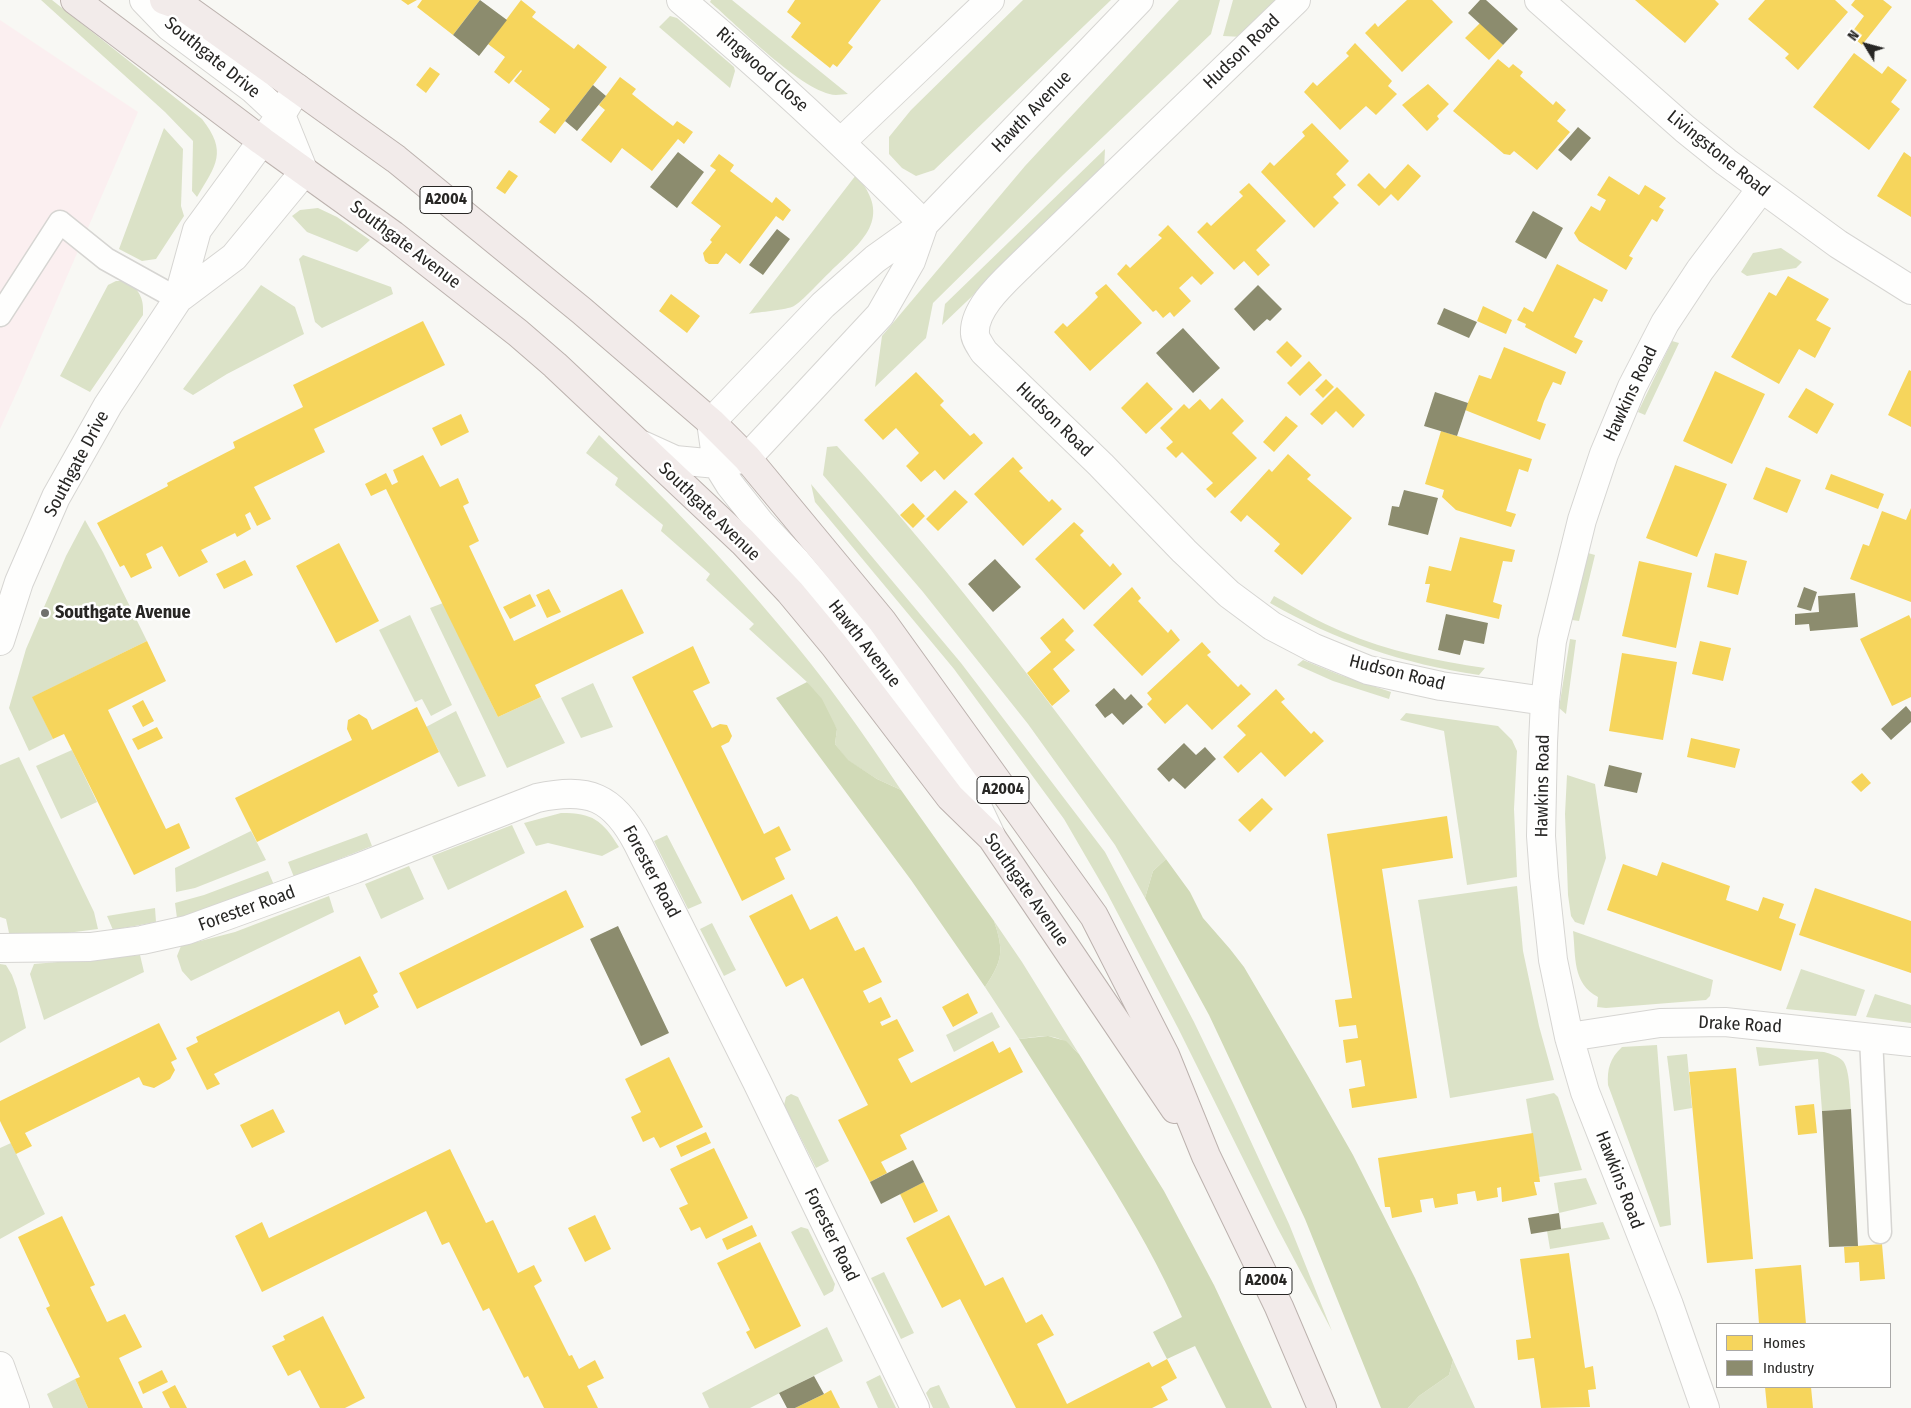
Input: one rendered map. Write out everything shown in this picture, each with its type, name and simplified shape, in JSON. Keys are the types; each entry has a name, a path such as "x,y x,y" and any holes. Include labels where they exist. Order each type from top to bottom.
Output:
{"main road":[{"name":"Southgate Avenue","path":"76,0 262,141 393,235 518,333 556,365 743,542 790,592 834,645 950,797 992,838 1206,1156"},
{"name":"Southgate Avenue","path":"164,0 184,8 396,159 582,311 711,422 747,458 882,621 1094,916 1165,1055 1206,1156 1279,1307 1322,1408"}],"street":[{"name":"Southgate Drive","path":"144,0 170,27 253,89 281,115 304,172 234,257 178,299"},
{"name":"Ringwood Close","path":"681,0 774,80 841,142 924,224"},
{"path":"841,142 990,0"},
{"name":"Hawth Avenue","path":"992,838 966,785 862,638 797,562 761,524 730,486 717,464 711,422 823,305 875,259 924,224 1139,0"},
{"name":"Hudson Road","path":"1296,0 1029,257 991,296 978,315 975,335 984,352 1101,465 1184,551 1229,594 1272,626 1314,648 1368,670 1441,686 1545,701"},
{"name":"Livingstone Road","path":"1539,0 1685,129 1761,189 1838,244 1911,290"},
{"name":"Southgate Drive","path":"0,641 19,582 56,497 108,405 178,299 197,230 281,115 297,88"},
{"name":"Hawkins Road","path":"1705,1408 1669,1305 1586,1092 1569,1037 1553,960 1541,836 1545,701 1552,641 1582,520 1604,454 1632,387 1666,322 1700,270 1761,189"},
{"name":"Hawth Avenue","path":"747,458 880,315 912,261 924,224"},
{"path":"640,444 675,460 717,464 747,458"},
{"name":"Forester Road","path":"0,948 90,947 142,940 187,930 355,870 537,798 562,793 580,794 597,798 621,816 630,828 757,1082 915,1408"},
{"name":"Drake Road","path":"1569,1037 1619,1028 1696,1021 1725,1022 1911,1042"},
{"path":"0,1366 15,1408"}],"lane":[{"path":"0,315 60,222 106,260 178,299"},
{"path":"1871,1037 1880,1232"}],"shaded area":[{"path":"0,20 138,112 0,429"}],"green space":[{"path":"41,0 52,0 202,119 215,141 217,150 214,167 197,197 192,191 193,141 165,112"},
{"path":"711,0 732,0 848,94 836,95 822,92 806,83 753,41 710,2"},
{"path":"1023,0 1111,0 934,170 916,176 902,168 889,154 889,137 911,110"},
{"path":"1179,0 1220,0 1211,34 1064,174 933,303 926,338 875,387 882,336 1025,166"},
{"path":"1233,0 1280,0 1243,37 1223,36"},
{"path":"670,16 677,18 734,67 735,71 730,88 659,27"},
{"path":"164,128 183,149 181,206 184,216 156,259 142,261 119,249"},
{"path":"1105,149 1104,170 942,325 945,304"},
{"path":"856,175 867,191 872,204 873,217 862,239 799,303 785,309 749,314"},
{"path":"318,208 337,217 370,240 357,252 307,232 292,216 300,210"},
{"path":"1781,248 1802,262 1796,268 1747,276 1741,272 1753,253"},
{"path":"303,255 391,287 393,294 322,328 315,322 299,259"},
{"path":"116,281 129,281 136,289 142,300 143,315 90,392 60,376 108,285"},
{"path":"261,285 295,307 304,334 227,374 193,395 183,389"},
{"path":"1672,341 1679,343 1645,415 1638,412"},
{"path":"599,435 692,527 779,625 843,706 901,790 877,779 847,760 835,744 837,729 807,682 749,629 754,624 706,580 710,574 661,531 663,525 615,485 618,478 586,453"},
{"path":"837,446 966,596 1047,700 1166,859 1153,871 1145,898 1115,845 1028,724 923,592 823,475 827,447"},
{"path":"811,484 961,663 1105,852 1194,1022 1234,1105 1289,1224 1332,1331 1277,1227 1178,1028 1107,893 1064,819 954,669 815,502"},
{"path":"85,520 147,641 33,697 53,739 29,751 9,708 26,649 66,556"},
{"path":"1588,553 1595,555 1579,621 1572,620"},
{"path":"1274,596 1334,628 1377,645 1430,659 1485,668 1479,675 1424,664 1371,649 1295,617 1270,603"},
{"path":"443,603 498,717 541,697 565,743 507,768 430,608"},
{"path":"410,615 452,705 431,716 422,699 415,702 379,630"},
{"path":"1570,639 1576,640 1566,714 1559,708"},
{"path":"1303,660 1391,692 1389,699 1333,681 1297,665"},
{"path":"807,682 822,699 837,729 835,744 848,760 877,779 901,790 994,921 999,940 1000,955 995,970 985,987 911,880 776,698"},
{"path":"593,683 613,727 581,738 561,698"},
{"path":"456,711 486,776 458,787 426,727"},
{"path":"1406,713 1498,726 1512,740 1517,751 1514,809 1517,877 1467,885 1444,731 1400,720"},
{"path":"72,750 97,802 61,819 36,766"},
{"path":"19,757 94,912 98,929 67,933 9,933 6,919 0,917 0,765"},
{"path":"1567,775 1595,784 1606,858 1584,925 1575,922 1571,916 1568,895 1565,814"},
{"path":"561,813 572,813 596,820 602,824 619,847 602,856 548,843 536,846 524,823"},
{"path":"512,825 525,853 448,890 432,856"},
{"path":"251,831 266,860 195,888 176,892 175,868"},
{"path":"367,833 372,846 294,877 288,862"},
{"path":"667,835 702,903 688,909 654,841"},
{"path":"1166,859 1190,892 1203,918 1244,967 1308,1076 1353,1155 1415,1278 1453,1360 1449,1375 1419,1396 1408,1408 1381,1408 1305,1219 1209,1015 1145,898 1153,871"},
{"path":"409,866 424,899 381,919 365,884"},
{"path":"268,871 274,885 207,911 177,918 175,903 204,895"},
{"path":"1517,886 1523,951 1539,1026 1554,1080 1450,1098 1418,900"},
{"path":"329,896 334,912 191,981 182,971 177,956 181,946 235,932"},
{"path":"155,908 156,922 113,930 107,916"},
{"path":"994,921 1022,962 1079,1054 1058,1038 1045,1036 1019,1039 985,987 995,970 1000,955 999,940"},
{"path":"712,923 736,970 724,976 700,929"},
{"path":"1573,931 1713,980 1710,996 1706,1000 1606,1008 1597,1007 1598,997 1590,991 1579,977 1575,960"},
{"path":"140,955 144,972 44,1020 30,974 34,964"},
{"path":"0,964 6,965 12,975 26,1028 0,1043"},
{"path":"1801,969 1865,990 1856,1016 1786,1009"},
{"path":"1875,994 1911,1005 1911,1023 1866,1017"},
{"path":"992,1012 1000,1027 954,1052 946,1035"},
{"path":"1048,1036 1066,1041 1079,1054 1164,1191 1214,1285 1272,1408 1226,1408 1195,1346 1167,1359 1153,1332 1182,1317 1165,1281 1126,1210 1019,1039"},
{"path":"1657,1045 1671,1225 1660,1227 1608,1085 1609,1069 1612,1060 1622,1047"},
{"path":"1756,1047 1824,1052 1839,1058 1843,1061 1847,1070 1851,1109 1822,1111 1818,1059 1759,1066"},
{"path":"1687,1054 1692,1108 1674,1111 1667,1056"},
{"path":"1554,1093 1558,1097 1582,1170 1539,1177 1526,1099"},
{"path":"791,1094 798,1097 829,1161 816,1168 784,1105 786,1097"},
{"path":"11,1143 45,1214 0,1239 0,1148"},
{"path":"1586,1178 1597,1204 1559,1213 1554,1183"},
{"path":"1603,1222 1610,1239 1550,1249 1547,1231"},
{"path":"801,1227 808,1229 835,1284 833,1291 824,1296 791,1232"},
{"path":"884,1272 914,1333 901,1339 871,1278"},
{"path":"827,1327 843,1361 750,1408 709,1408 702,1393"},
{"path":"1453,1360 1475,1408 1408,1408 1419,1396 1449,1375"},
{"path":"880,1375 896,1408 878,1408 866,1382"},
{"path":"75,1379 88,1408 53,1408 47,1394"},
{"path":"939,1385 950,1408 933,1408 926,1393 930,1388"}],"building: Homes":[{"path":"401,0 417,0 408,5"},
{"path":"422,0 480,0 453,35 417,7"},
{"path":"521,0 536,12 532,17 574,49 578,44 607,67 555,134 539,122 550,109 514,81 522,71 509,84 494,72 505,57 488,44"},
{"path":"795,0 881,0 848,43 853,47 837,67 833,64 830,68 791,37 801,23 787,12"},
{"path":"1407,0 1432,0 1453,22 1402,72 1365,33 1375,23 1378,27"},
{"path":"1635,0 1715,0 1719,4 1685,43"},
{"path":"1765,0 1835,0 1848,12 1798,70 1785,58 1789,54 1748,19"},
{"path":"1855,0 1883,0 1892,7 1862,45 1850,35 1864,16 1851,5"},
{"path":"1480,23 1503,45 1489,60 1465,38"},
{"path":"1355,43 1392,81 1388,86 1397,94 1376,115 1366,106 1340,130 1304,92 1313,82 1317,86 1349,56 1346,53"},
{"path":"1854,53 1882,74 1888,66 1907,80 1891,102 1900,109 1869,150 1813,107"},
{"path":"1498,59 1509,68 1513,64 1523,72 1520,76 1553,105 1556,101 1566,110 1557,121 1570,132 1537,170 1514,151 1510,155 1504,154 1453,111"},
{"path":"430,67 440,74 426,93 416,85"},
{"path":"620,77 636,89 632,94 673,126 677,121 693,132 684,144 678,139 652,171 622,148 611,163 581,140 605,110 599,105"},
{"path":"1428,84 1449,104 1437,116 1439,119 1427,131 1402,105"},
{"path":"1312,123 1349,161 1336,174 1346,185 1333,197 1339,203 1314,228 1261,172 1270,162 1274,166 1305,136 1302,132"},
{"path":"1904,152 1911,157 1911,217 1877,196"},
{"path":"719,154 734,165 730,171 772,203 776,197 791,210 783,221 776,216 740,264 726,253 718,264 709,264 705,261 703,253 721,226 691,203 716,170 710,166"},
{"path":"1408,164 1421,176 1398,201 1391,194 1379,206 1357,185 1369,173 1385,189"},
{"path":"509,170 518,176 505,194 496,188"},
{"path":"1609,176 1639,195 1645,185 1666,198 1659,207 1664,210 1657,222 1652,219 1629,256 1633,258 1626,270 1579,241 1574,233 1591,206 1600,211 1606,200 1597,195"},
{"path":"1249,183 1286,221 1256,250 1270,265 1258,276 1244,261 1234,270 1197,232 1207,222 1211,226 1243,196 1239,192"},
{"path":"1168,225 1214,273 1201,285 1192,276 1179,288 1191,301 1174,317 1170,312 1163,318 1156,310 1153,312 1117,274 1126,264 1130,268 1162,238 1158,235"},
{"path":"1557,264 1608,290 1602,302 1594,298 1574,337 1583,341 1576,354 1525,327 1526,324 1517,320 1524,307 1533,312"},
{"path":"1788,276 1829,299 1816,320 1831,328 1815,358 1799,349 1779,384 1731,357 1769,292 1776,296"},
{"path":"1106,284 1142,323 1090,371 1054,332 1063,323 1067,327 1098,297 1095,293"},
{"path":"671,294 700,316 687,333 659,311"},
{"path":"1483,306 1512,320 1506,334 1477,321"},
{"path":"423,321 445,365 314,429 325,452 254,487 271,519 257,526 250,512 245,515 251,529 237,537 235,533 201,550 208,562 179,577 162,546 146,554 152,568 131,578 124,565 120,567 97,523 168,486 167,483 235,448 233,442 303,407 293,385"},
{"path":"1287,341 1302,356 1291,367 1276,352"},
{"path":"1504,347 1566,372 1561,385 1553,382 1544,401 1537,421 1546,424 1540,440 1465,410 1479,375 1491,379"},
{"path":"1309,361 1322,375 1300,396 1287,383"},
{"path":"1909,370 1911,371 1911,427 1888,415"},
{"path":"1715,371 1765,394 1732,464 1683,441"},
{"path":"916,372 944,401 940,405 970,436 974,433 983,443 944,480 935,470 921,482 906,466 919,453 896,428 883,440 864,420"},
{"path":"1326,379 1334,387 1323,398 1315,390"},
{"path":"1147,382 1173,409 1146,434 1121,408"},
{"path":"1337,387 1365,415 1353,428 1336,411 1322,425 1310,414"},
{"path":"1806,388 1834,404 1817,434 1788,417"},
{"path":"1222,398 1244,421 1232,433 1257,458 1215,498 1206,489 1213,483 1182,452 1176,458 1166,448 1173,442 1160,428 1184,404 1189,409 1200,399 1210,410"},
{"path":"461,414 469,432 441,446 432,428"},
{"path":"1286,416 1298,426 1274,452 1263,442"},
{"path":"1441,431 1532,459 1528,472 1519,469 1506,511 1516,514 1511,527 1456,510 1442,497 1444,490 1425,484"},
{"path":"1288,454 1311,475 1307,479 1352,518 1302,575 1274,551 1280,544 1247,515 1241,522 1230,512 1269,469 1272,472"},
{"path":"423,455 440,487 458,478 469,503 463,506 479,541 469,546 514,641 622,589 644,633 535,685 541,697 498,717 386,489 371,496 365,484 386,473 392,485 398,482 393,470"},
{"path":"1013,457 1023,468 1019,471 1049,502 1052,499 1062,509 1023,546 974,494"},
{"path":"1675,465 1727,484 1697,557 1646,538"},
{"path":"1766,467 1801,480 1787,513 1753,499"},
{"path":"1831,474 1884,494 1878,509 1825,489"},
{"path":"955,490 968,502 938,531 926,519"},
{"path":"913,503 925,516 913,528 900,515"},
{"path":"1911,508 1911,602 1850,579 1863,544 1869,546 1882,511 1906,520"},
{"path":"1074,522 1084,531 1080,535 1110,567 1113,563 1122,574 1084,610 1035,559"},
{"path":"1460,537 1515,550 1512,562 1503,561 1493,602 1502,605 1499,619 1426,602 1430,584 1425,584 1429,566 1451,571"},
{"path":"339,543 379,621 336,643 296,566"},
{"path":"1715,553 1747,561 1738,595 1707,587"},
{"path":"245,560 253,575 224,589 216,574"},
{"path":"1639,561 1692,573 1676,648 1622,636"},
{"path":"1132,587 1141,598 1138,601 1168,633 1171,629 1180,640 1142,676 1093,625"},
{"path":"549,589 561,612 547,618 536,595"},
{"path":"530,594 536,606 510,619 503,607"},
{"path":"1909,615 1911,619 1911,697 1892,706 1860,639"},
{"path":"1063,618 1074,631 1065,640 1075,650 1053,669 1070,691 1052,706 1027,673 1051,652 1040,638"},
{"path":"147,641 166,681 108,710 166,829 179,823 190,848 134,875 64,734 53,739 32,697"},
{"path":"1700,641 1731,648 1723,681 1692,674"},
{"path":"1202,642 1211,652 1207,655 1238,687 1241,684 1251,694 1212,730 1187,704 1165,724 1147,704 1152,699 1147,693"},
{"path":"693,646 710,683 693,691 712,728 720,724 727,725 732,736 729,742 721,746 764,834 779,826 791,850 775,858 785,879 742,901 632,677"},
{"path":"1622,653 1677,662 1663,740 1609,731"},
{"path":"1276,689 1285,699 1281,702 1311,734 1314,731 1324,741 1285,777 1261,752 1238,773 1223,757 1246,735 1237,726"},
{"path":"143,700 154,721 143,727 132,706"},
{"path":"417,707 439,752 257,842 235,798 352,740 347,729 348,720 359,714 367,719 372,730"},
{"path":"157,727 163,738 138,750 132,739"},
{"path":"1691,738 1740,749 1735,768 1687,757"},
{"path":"1862,773 1871,783 1861,792 1851,782"},
{"path":"1262,798 1273,809 1250,832 1238,820"},
{"path":"1447,816 1453,858 1382,869 1417,1098 1352,1108 1349,1089 1365,1086 1361,1060 1346,1063 1343,1040 1358,1038 1356,1025 1339,1027 1335,1000 1352,998 1327,834"},
{"path":"1662,862 1730,886 1726,900 1758,911 1763,897 1784,904 1779,918 1796,924 1781,971 1607,910 1623,864 1657,876"},
{"path":"1815,888 1911,921 1911,973 1799,935"},
{"path":"566,890 584,927 417,1009 399,973"},
{"path":"792,894 810,930 837,916 855,951 864,947 882,982 863,991 869,1003 881,997 891,1017 880,1022 882,1026 897,1019 914,1051 898,1059 911,1083 993,1041 999,1053 1010,1047 1023,1072 900,1135 907,1149 881,1162 887,1173 870,1182 838,1120 868,1105 803,978 786,987 749,916"},
{"path":"360,956 378,992 373,995 379,1007 345,1025 339,1011 214,1074 220,1084 207,1090 186,1048 198,1042 196,1037"},
{"path":"968,993 978,1013 953,1027 942,1007"},
{"path":"159,1023 177,1059 171,1062 175,1070 170,1079 154,1088 143,1085 139,1077 25,1133 32,1146 16,1154 0,1121 0,1101"},
{"path":"669,1057 703,1127 660,1148 654,1137 643,1142 631,1117 641,1112 625,1079"},
{"path":"1736,1068 1753,1259 1707,1263 1689,1072"},
{"path":"1814,1104 1817,1133 1798,1135 1795,1106"},
{"path":"273,1109 285,1132 252,1148 240,1125"},
{"path":"706,1132 711,1143 681,1157 676,1146"},
{"path":"1533,1133 1540,1182 1534,1182 1537,1195 1502,1202 1501,1187 1497,1188 1498,1197 1477,1201 1475,1191 1457,1194 1458,1204 1435,1208 1433,1198 1420,1200 1422,1212 1392,1218 1390,1207 1385,1207 1378,1158"},
{"path":"714,1148 748,1218 706,1239 700,1227 691,1231 679,1208 688,1204 670,1169"},
{"path":"450,1149 486,1223 493,1220 518,1273 534,1265 542,1281 534,1286 569,1356 572,1355 579,1369 595,1360 604,1378 587,1386 598,1408 544,1408 528,1376 524,1378 489,1308 483,1311 449,1242 442,1245 426,1211 262,1292 235,1236 262,1222 269,1238"},
{"path":"924,1182 938,1211 914,1223 900,1194"},
{"path":"595,1215 611,1249 585,1262 568,1228"},
{"path":"949,1215 985,1286 1003,1277 1026,1323 1042,1314 1054,1335 1037,1344 1067,1404 1149,1362 1152,1367 1167,1359 1177,1378 1161,1387 1168,1400 1152,1408 1016,1408 960,1299 942,1308 906,1238"},
{"path":"62,1216 95,1285 90,1287 107,1322 125,1314 142,1347 119,1358 143,1408 88,1408 75,1379 80,1377 46,1308 50,1306 18,1237"},
{"path":"752,1225 757,1236 727,1250 722,1239"},
{"path":"760,1242 801,1326 755,1349 746,1332 750,1330 717,1263"},
{"path":"1882,1244 1885,1279 1860,1281 1859,1262 1845,1263 1844,1247"},
{"path":"1569,1253 1585,1368 1593,1366 1596,1389 1588,1390 1590,1407 1541,1408 1534,1358 1518,1360 1516,1340 1531,1338 1520,1259"},
{"path":"1801,1265 1806,1323 1759,1323 1755,1269"},
{"path":"323,1316 365,1398 345,1408 320,1408 300,1370 288,1376 272,1346 285,1340 283,1336"},
{"path":"162,1370 168,1382 143,1394 138,1382"},
{"path":"175,1385 187,1408 170,1408 162,1392"},
{"path":"1765,1388 1811,1388 1813,1408 1767,1408"},
{"path":"831,1390 840,1408 795,1408 824,1394"}],"building: Industry":[{"path":"480,0 507,20 479,56 453,35"},
{"path":"1480,0 1486,0 1518,29 1503,45 1468,13"},
{"path":"593,85 606,96 577,131 565,121"},
{"path":"1578,127 1591,138 1571,161 1558,150"},
{"path":"678,152 704,172 677,208 650,187"},
{"path":"1533,211 1563,228 1546,259 1515,242"},
{"path":"777,229 790,239 763,275 749,265"},
{"path":"1258,285 1282,309 1270,321 1267,319 1254,331 1234,309"},
{"path":"1444,308 1477,322 1469,338 1437,324"},
{"path":"1183,328 1220,368 1193,393 1156,353"},
{"path":"1435,392 1468,403 1457,436 1424,426"},
{"path":"1404,490 1438,498 1428,535 1388,525 1392,506 1399,507"},
{"path":"995,559 1021,587 993,612 968,584"},
{"path":"1804,587 1817,592 1811,611 1797,607"},
{"path":"1855,593 1858,627 1810,631 1809,624 1795,625 1795,614 1819,612 1818,596"},
{"path":"1446,614 1488,623 1484,644 1464,640 1460,655 1438,650"},
{"path":"1114,688 1125,700 1131,694 1143,707 1123,725 1112,713 1105,718 1095,705"},
{"path":"1906,706 1911,712 1911,722 1891,740 1881,729"},
{"path":"1184,743 1196,755 1205,747 1216,759 1185,789 1173,778 1169,782 1157,769"},
{"path":"1609,765 1642,773 1637,793 1604,786"},
{"path":"618,926 669,1033 641,1046 590,939"},
{"path":"1851,1109 1858,1246 1829,1247 1822,1111"},
{"path":"913,1160 924,1182 881,1204 870,1182"},
{"path":"1559,1213 1561,1229 1531,1234 1528,1218"},
{"path":"814,1376 824,1394 795,1408 787,1408 779,1393"}],"place":[{"name":"Southgate Avenue","path":"45,613"}]}
